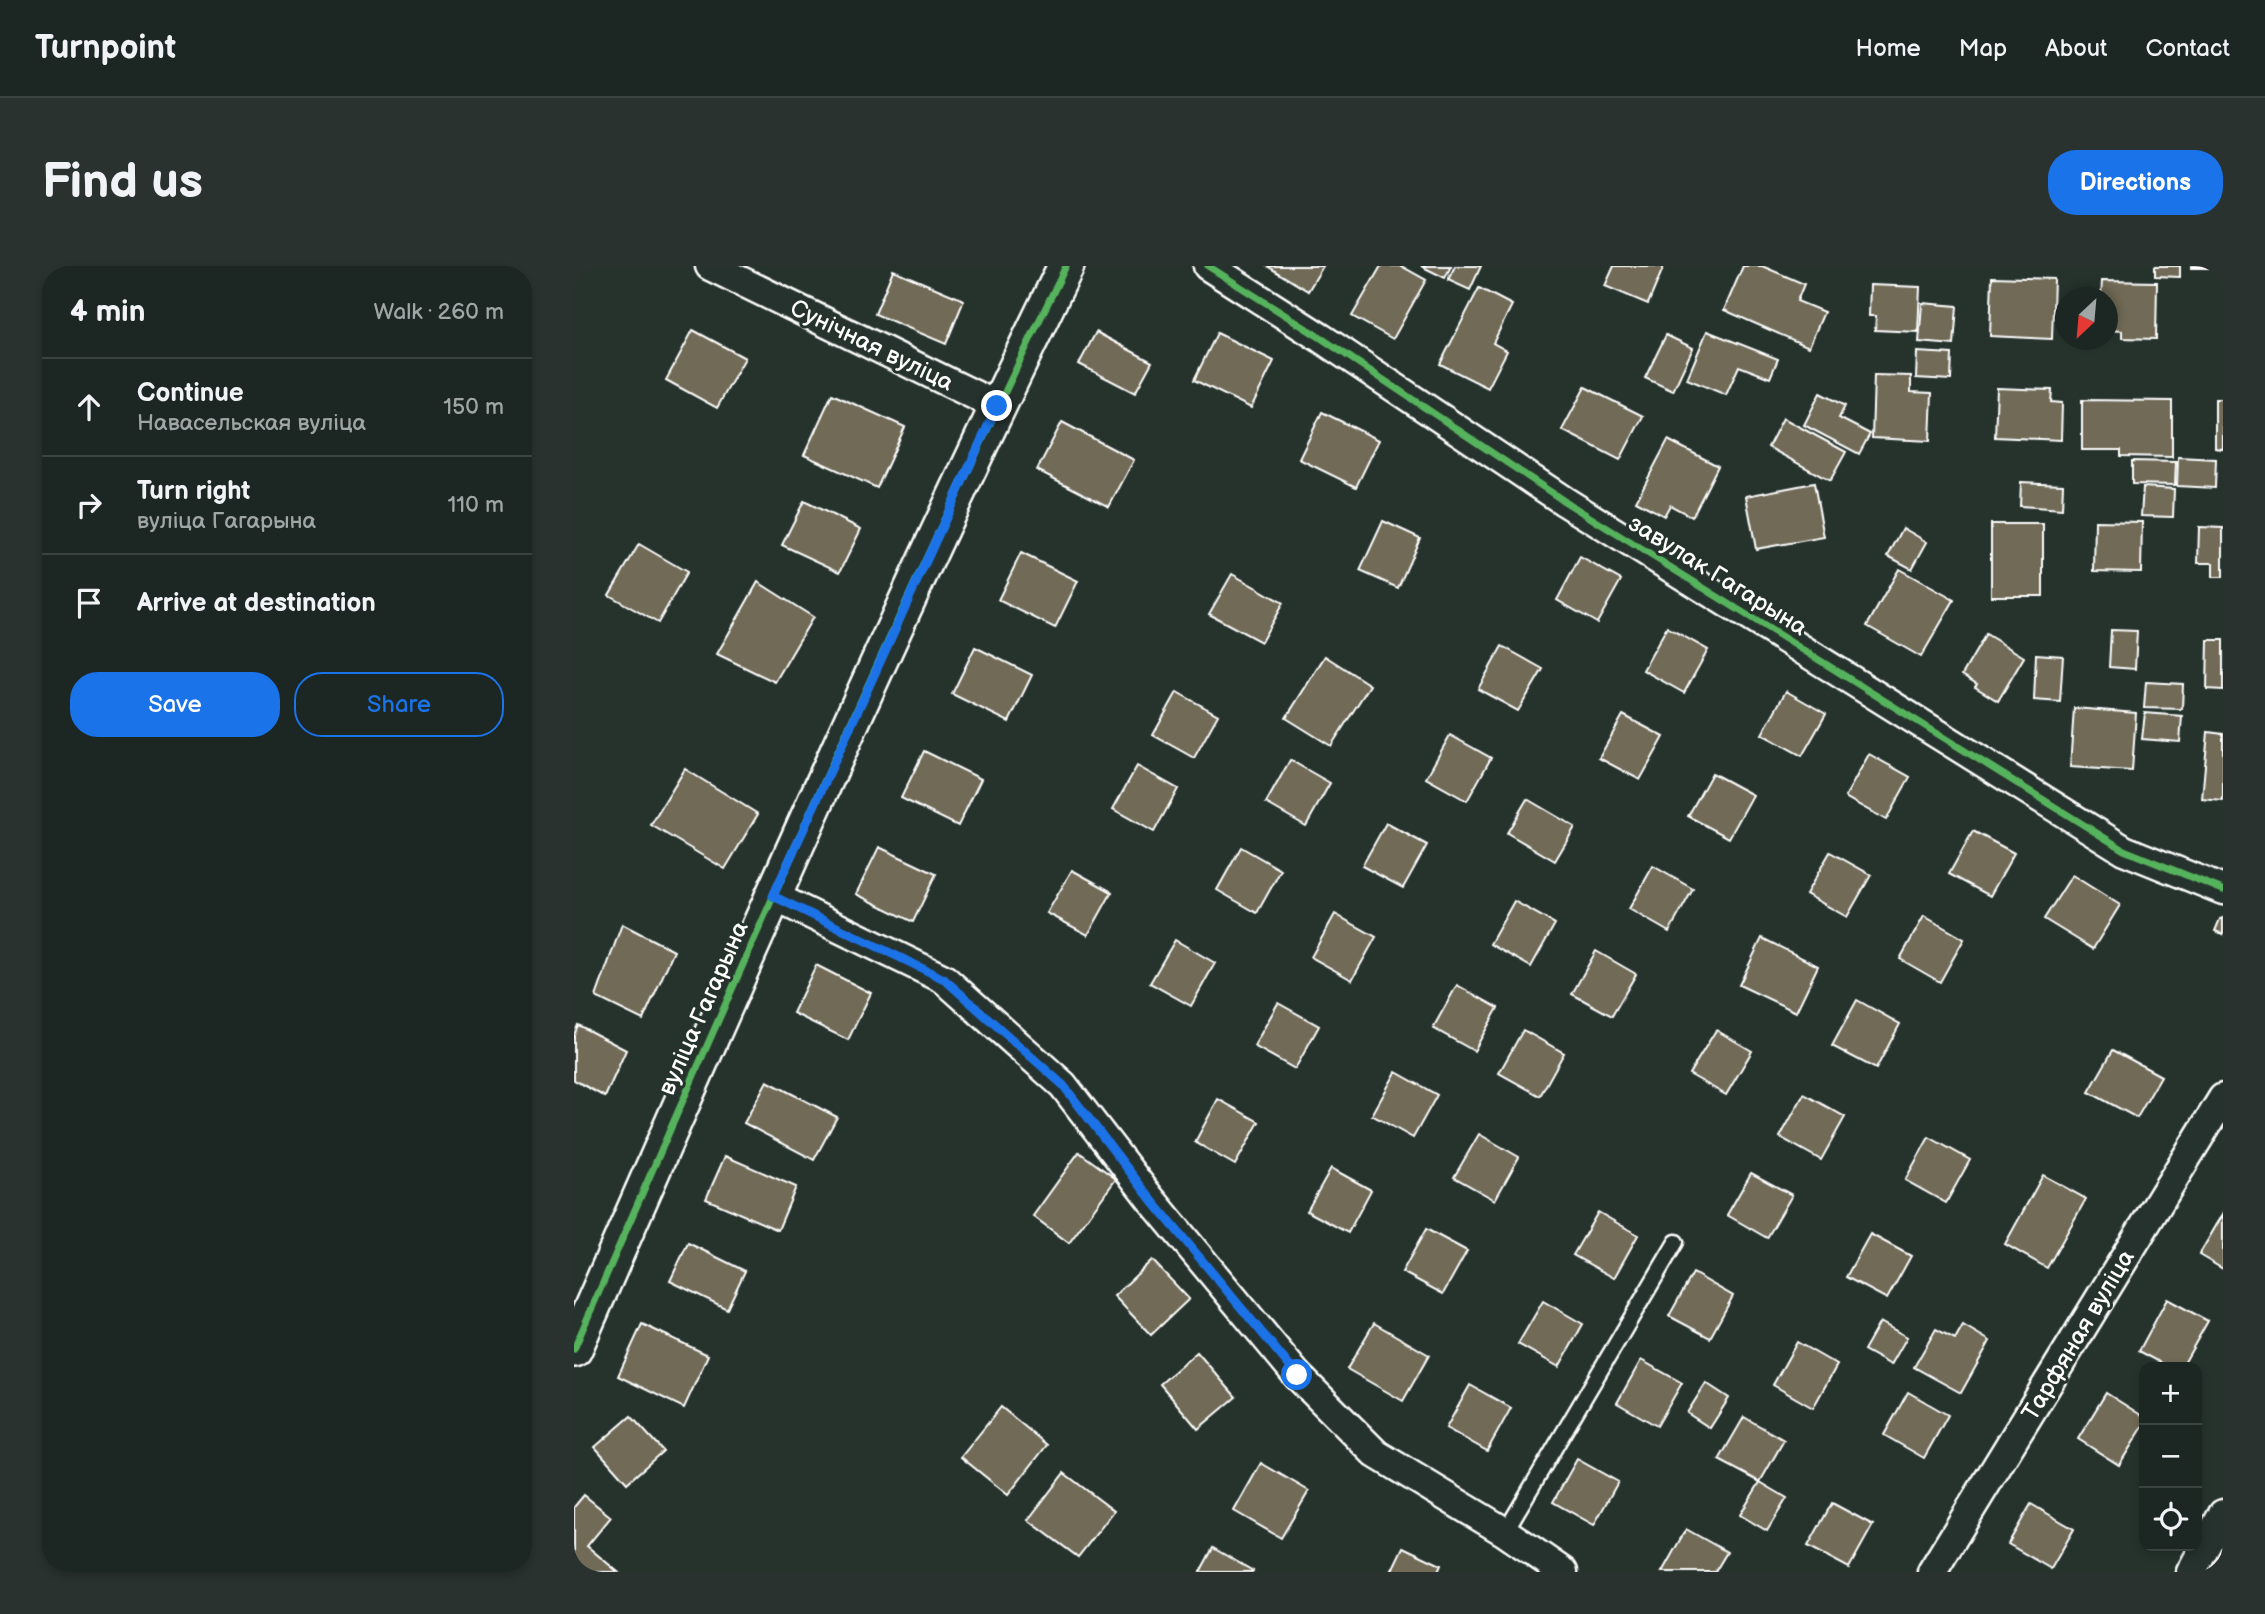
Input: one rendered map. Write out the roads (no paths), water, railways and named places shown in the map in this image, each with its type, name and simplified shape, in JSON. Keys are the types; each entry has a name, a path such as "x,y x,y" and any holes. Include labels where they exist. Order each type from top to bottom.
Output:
{"street":[{"name":"Сунічная вуліца","path":"710,266 997,406"},
{"name":"вуліца Гагарына","path":"574,1349 773,896 997,406 1066,266"},
{"name":"завулак Гагарына","path":"1208,266 1553,493 2124,850 2223,890"},
{"path":"773,896 944,979 1063,1085 1150,1198 1297,1375 1376,1454 1506,1532 1563,1572"},
{"name":"Тарфяная вуліца","path":"1932,1572 2223,1098"},
{"path":"2191,1572 2223,1514"}],"lane":[{"path":"1506,1532 1676,1242"}]}
